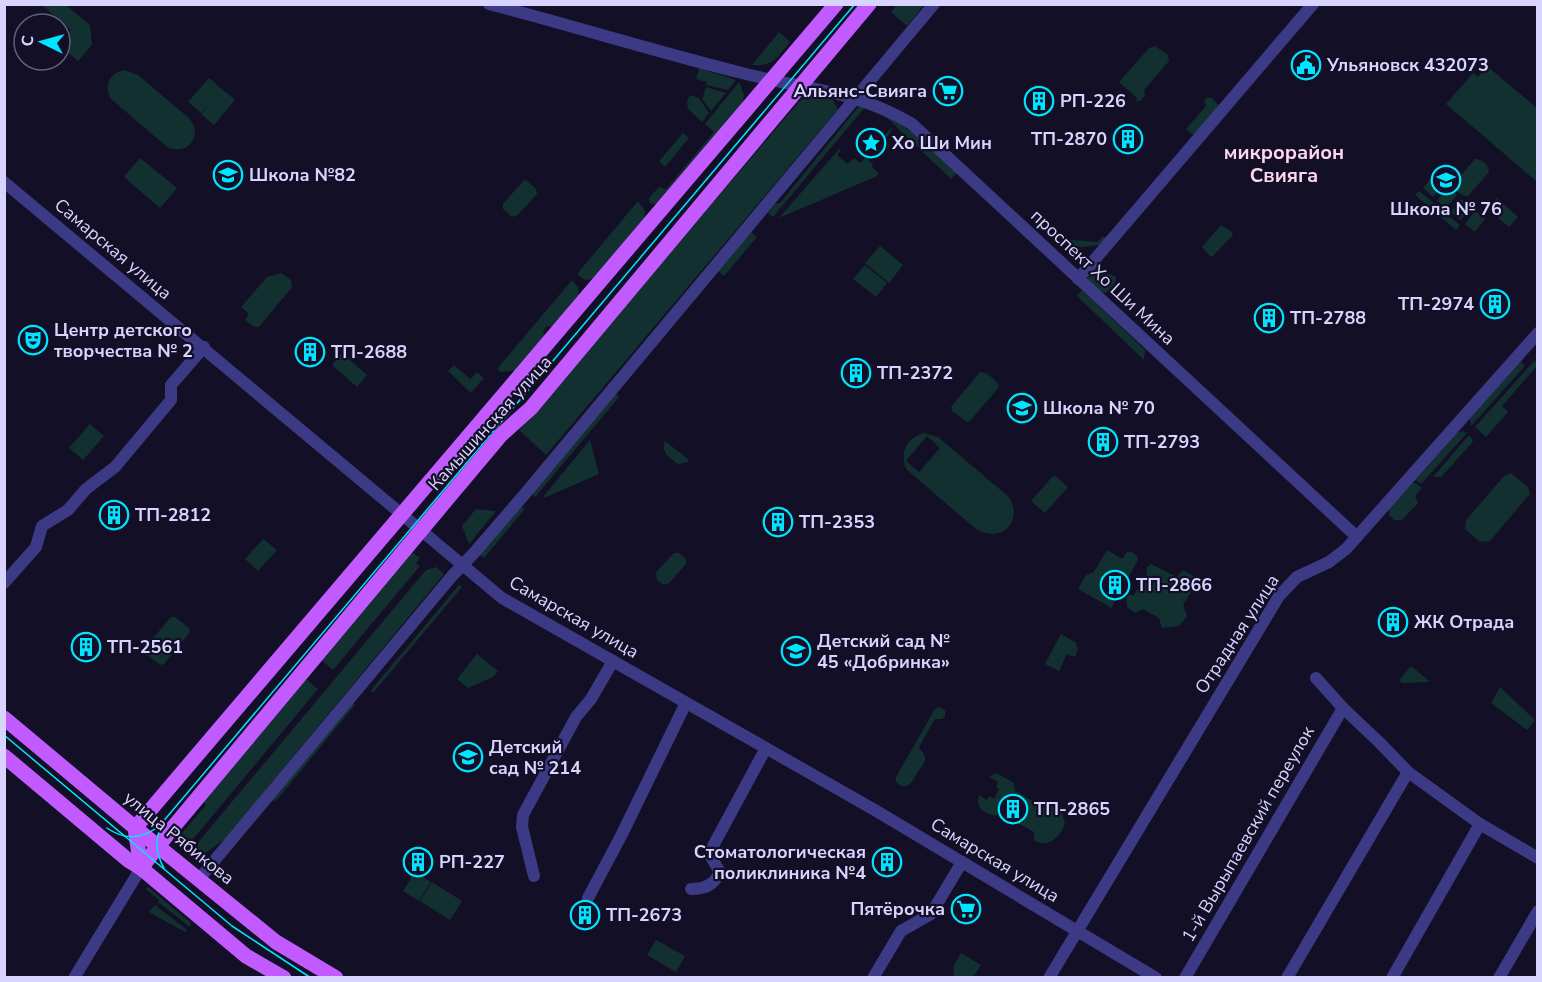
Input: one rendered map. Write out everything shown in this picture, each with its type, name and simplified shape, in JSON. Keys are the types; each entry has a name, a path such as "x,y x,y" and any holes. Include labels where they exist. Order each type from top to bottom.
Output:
{"main road":[{"name":"Камышинская улица","path":"135,828 836,4"},
{"name":"Камышинская улица","path":"141,868 501,435 531,408 869,4"},
{"name":"улица Рябикова","path":"4,718 276,942 336,978"},
{"path":"4,756 246,956 284,978"},
{"path":"135,828 141,868"}],"street":[{"name":"проспект Хо Ши Мина","path":"489,4 743,74 801,84 857,99 889,110 912,124 1357,537"},
{"path":"199,879 857,99 934,4"},
{"path":"1078,279 1313,4"},
{"name":"Самарская улица","path":"4,182 502,598 766,748 1156,978"},
{"name":"Отрадная улица","path":"1049,978 1279,596 1297,577 1329,562 1346,549 1538,333"},
{"path":"4,583 36,547 42,526 68,510 86,489 122,458 171,400 171,385 204,347"},
{"path":"534,876 522,828 524,815 576,717 591,699 613,661"},
{"path":"1316,678 1408,772 1480,824 1538,858"},
{"path":"588,898 686,703"},
{"name":"1-й Вырыпаевский переулок","path":"1185,978 1343,708"},
{"path":"691,889 706,888 717,879 720,872 711,856 713,846 766,748"},
{"path":"1287,978 1408,772"},
{"path":"1392,978 1480,824"},
{"path":"873,978 901,931 931,914 962,862"},
{"name":"Камышинская улица","path":"74,978 141,868"},
{"path":"1498,978 1538,911"}],"green space":[{"path":"897,4 924,5 907,26 891,12"},
{"path":"42,5 66,5 90,25 92,45 78,61 72,56 72,12 50,12"},
{"path":"779,32 790,42 782,52 770,62 752,65"},
{"path":"1155,46 1168,55 1169,61 1144,90 1145,95 1142,100 1136,102 1137,98 1119,82 1149,48"},
{"path":"1487,66 1537,108 1537,182 1446,104 1473,73 1478,77"},
{"path":"699,68 736,80 728,90 706,85 707,82 696,79"},
{"path":"124,70 138,75 190,119 195,135 188,146 181,149 167,147 111,99 108,89 109,81 115,74"},
{"path":"209,78 235,100 214,125 201,114 213,100 201,113 188,102"},
{"path":"739,82 744,95 743,103 658,204 650,204 649,198 659,187 666,189 714,132 705,124"},
{"path":"706,87 726,93 711,111 702,99"},
{"path":"815,94 832,99 838,109 546,455 519,430 799,102 808,95"},
{"path":"690,95 699,98 709,113 702,122 688,109 687,102"},
{"path":"1212,98 1219,106 1195,136 1186,129 1206,106 1204,100"},
{"path":"859,106 866,106 773,217 768,213 775,204 780,203"},
{"path":"882,113 912,132 957,173 951,179"},
{"path":"891,128 886,139 868,160 879,174 779,218 839,149 841,150 837,155 848,164 854,158 860,163"},
{"path":"683,133 689,138 665,167 659,161"},
{"path":"140,158 177,188 160,208 124,177"},
{"path":"1475,159 1485,163 1489,172 1468,196 1463,196 1453,185"},
{"path":"1433,176 1443,185 1433,197 1423,188"},
{"path":"524,180 536,189 537,194 518,215 512,217 503,209 503,204"},
{"path":"1447,187 1457,195 1446,208 1437,201"},
{"path":"1419,191 1460,225 1456,230 1415,195"},
{"path":"1497,198 1518,217 1509,227 1488,209"},
{"path":"1461,199 1471,208 1460,220 1451,212"},
{"path":"638,201 645,211 644,219 593,279 586,280 577,274"},
{"path":"1475,211 1485,219 1475,232 1465,224"},
{"path":"1221,225 1233,235 1213,256 1210,256 1202,247"},
{"path":"1052,230 1061,239 1098,242 1102,237 1106,237 1102,245 1068,248"},
{"path":"751,232 757,237 724,276 718,271"},
{"path":"880,246 903,265 889,283 865,263"},
{"path":"865,265 887,283 876,297 853,279"},
{"path":"1092,267 1116,277 1116,282 1107,292 1103,293 1087,281"},
{"path":"281,273 291,280 292,287 259,327 254,327 245,320 249,314 241,307 267,277"},
{"path":"572,280 578,287 579,295 553,327 547,326 543,332 545,336 517,370 501,372 497,369"},
{"path":"1082,290 1145,350 1144,360 1077,296"},
{"path":"342,353 367,375 357,387 332,365"},
{"path":"1535,360 1537,366 1502,406 1508,412 1486,437 1475,427"},
{"path":"1520,361 1525,366 1471,426 1470,418"},
{"path":"454,365 470,379 477,372 484,378 471,393 448,371"},
{"path":"980,372 986,373 999,387 967,422 952,411 951,407"},
{"path":"615,393 619,397 535,497 530,493"},
{"path":"90,424 104,436 83,460 69,448"},
{"path":"1463,431 1467,433 1421,484 1416,480 1457,433"},
{"path":"924,433 938,437 1009,497 1014,515 1008,528 994,534 976,529 906,469 904,451 909,442","holes":["927,436 940,448 919,472 906,461"]},
{"path":"1469,435 1473,440 1472,443 1441,477 1433,477"},
{"path":"590,440 599,474 544,498 543,497"},
{"path":"665,441 689,460 688,462 678,464 669,457 664,449"},
{"path":"1511,473 1528,487 1530,494 1490,541 1480,542 1465,529 1466,520 1504,476"},
{"path":"1054,475 1068,487 1045,513 1031,501"},
{"path":"1413,483 1422,488 1415,496 1418,503 1402,520 1394,520 1389,515 1389,509"},
{"path":"519,505 525,509 484,558 478,554"},
{"path":"476,509 496,511 469,544 462,526"},
{"path":"263,539 277,550 258,571 245,559"},
{"path":"409,550 420,558 416,563 420,566 333,670 319,658"},
{"path":"1107,550 1122,559 1127,552 1132,553 1137,556 1138,560 1128,578 1112,571 1104,584 1109,587 1108,592 1115,598 1112,608 1078,589 1086,575 1094,572"},
{"path":"674,553 679,553 686,559 686,564 669,583 664,585 657,580 656,572"},
{"path":"1151,564 1177,577 1183,570 1199,579 1183,605 1187,616 1179,626 1162,628 1159,618 1143,609 1135,613 1127,607 1126,598 1134,595 1147,574 1147,567"},
{"path":"436,567 444,574 225,839 204,854 195,846 426,570"},
{"path":"459,585 462,587 373,693 371,690"},
{"path":"171,617 175,617 189,628 190,632 164,664 160,665 146,654 144,649"},
{"path":"1061,634 1075,642 1078,649 1075,657 1067,654 1059,671 1045,664"},
{"path":"477,654 498,671 493,677 468,688 457,679"},
{"path":"1411,666 1430,682 1402,683 1399,680"},
{"path":"306,679 318,689 193,839 183,838 182,833 206,805 202,800"},
{"path":"1500,687 1535,720 1527,730 1491,703"},
{"path":"351,702 355,705 275,802 271,799"},
{"path":"939,707 945,710 945,716 942,719 935,719 919,747 925,756 924,763 911,783 906,786 900,785 896,782 896,777 935,709"},
{"path":"996,773 1014,783 1015,791 1046,809 1053,806 1062,813 1065,824 1057,837 1044,843 1034,840 1034,832 1016,822 1023,811 1019,809 1022,803 1010,796 996,816 988,814 979,806 979,795 987,800 989,796 994,799 999,789 996,787 998,782 989,777"},
{"path":"415,872 431,882 419,901 403,891"},
{"path":"432,882 462,901 450,920 420,901"},
{"path":"148,887 191,923 190,927 158,902 159,900 146,889"},
{"path":"155,905 187,930 185,932 149,912"},
{"path":"656,940 685,956 676,972 647,955"},
{"path":"961,953 981,965 973,977 954,977 953,967"}],"tram line":[{"path":"107,828 121,835 135,836 148,833 161,824 855,4"},
{"path":"4,735 232,926 311,978"},
{"path":"163,822 157,845 164,868"}],"place":[{"name":"Ульяновск 432073","path":"1306,65"},
{"name":"Альянс-Свияга","path":"948,91"},
{"name":"РП-226","path":"1039,101"},
{"name":"ТП-2870","path":"1128,139"},
{"name":"Хо Ши Мин","path":"871,143"},
{"name":"Школа №82","path":"228,175"},
{"name":"Школа № 76","path":"1446,180"},
{"name":"ТП-2974","path":"1495,304"},
{"name":"ТП-2788","path":"1269,318"},
{"name":"Центр детского творчества № 2","path":"33,340"},
{"name":"ТП-2688","path":"310,352"},
{"name":"ТП-2372","path":"856,373"},
{"name":"Школа № 70","path":"1022,408"},
{"name":"ТП-2793","path":"1103,442"},
{"name":"ТП-2812","path":"114,515"},
{"name":"ТП-2353","path":"778,522"},
{"name":"ТП-2866","path":"1115,585"},
{"name":"ЖК Отрада","path":"1393,622"},
{"name":"ТП-2561","path":"86,647"},
{"name":"Детский сад № 45 «Добринка»","path":"796,651"},
{"name":"Детский сад № 214","path":"468,757"},
{"name":"ТП-2865","path":"1013,809"},
{"name":"РП-227","path":"418,862"},
{"name":"Стоматологическая поликлиника №4","path":"887,862"},
{"name":"Пятёрочка","path":"966,909"},
{"name":"ТП-2673","path":"585,915"}],"district":[{"name":"микрорайон Свияга","path":"1284,164"}]}
